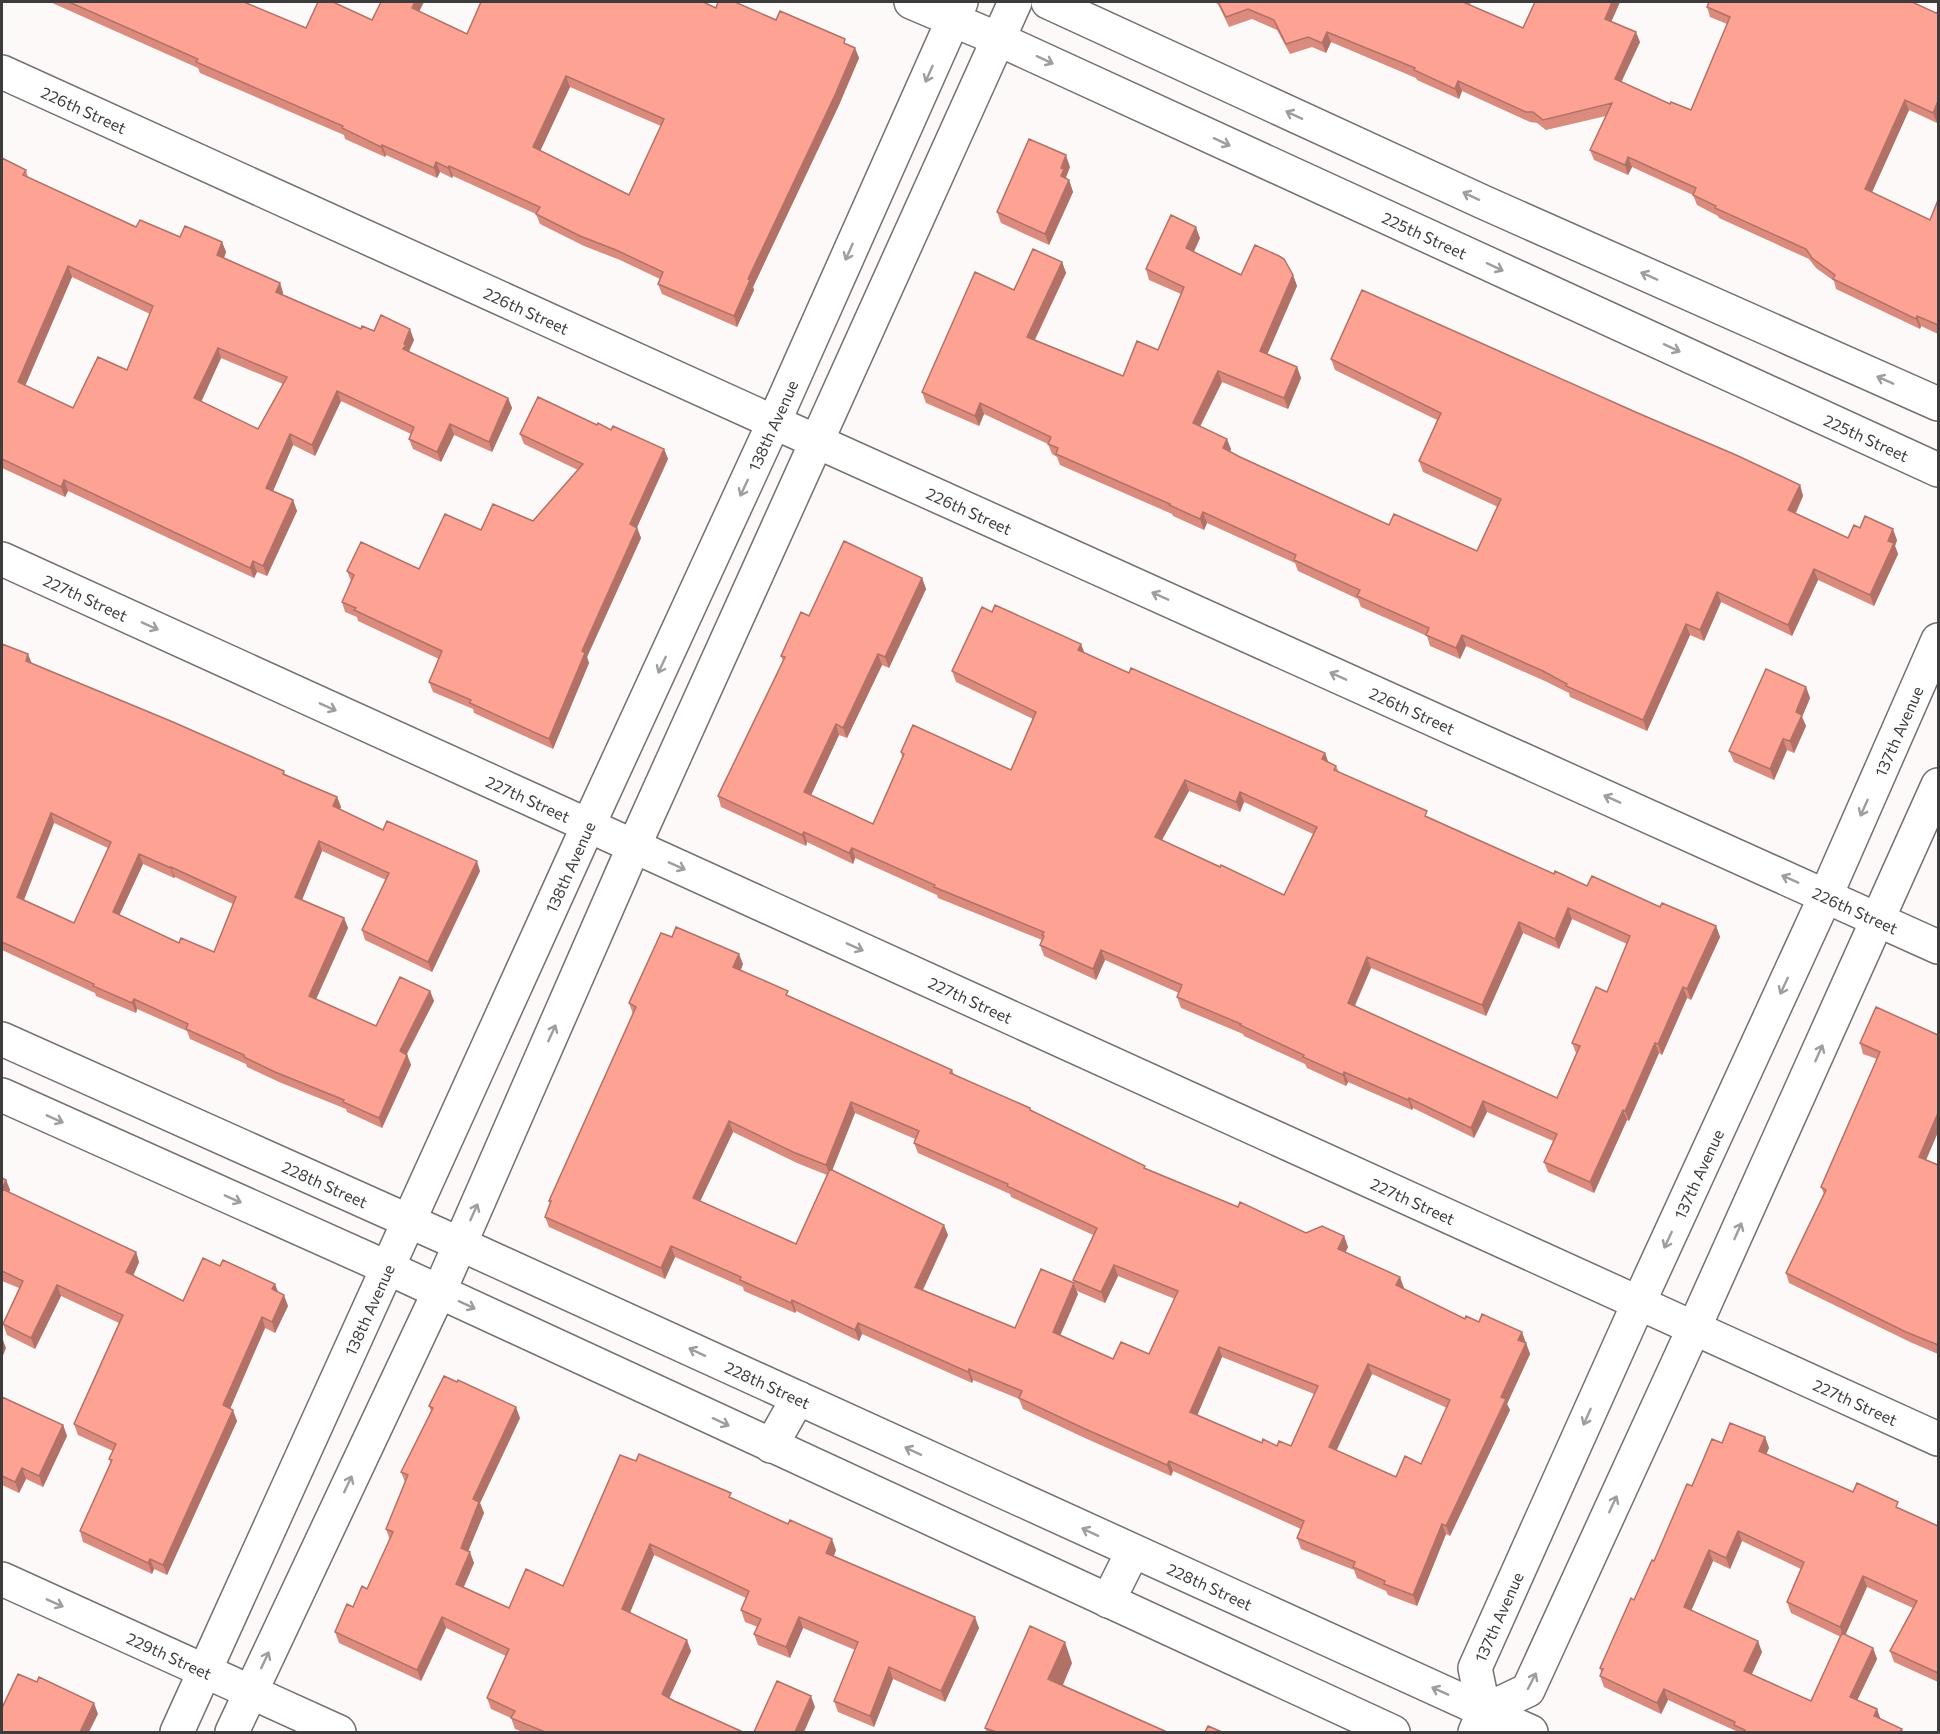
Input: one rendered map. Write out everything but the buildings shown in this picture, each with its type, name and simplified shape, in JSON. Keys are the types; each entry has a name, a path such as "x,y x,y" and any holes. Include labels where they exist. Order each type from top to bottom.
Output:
{"street":[{"name":"225th Street","path":"911,2 957,11 998,39 1938,470"},
{"path":"232,1732 439,1292 634,846 1015,2"},
{"path":"1048,2 1484,202 1938,404"},
{"name":"138th Avenue","path":"177,1732 774,422 957,11"},
{"name":"226th Street","path":"2,72 817,442 1938,946"},
{"name":"227th Street","path":"2,559 1938,1438"},
{"name":"137th Avenue","path":"1480,1722 1475,1668 1639,1302 1826,895 1938,640"},
{"path":"1480,1722 1528,1690 1879,920 1938,785"},
{"name":"228th Street","path":"2,1039 460,1244 1133,1551 1480,1722 1531,1732"},
{"path":"2,1095 388,1268 1393,1732"},
{"path":"771,1446 798,1398"},
{"path":"1108,1601 1133,1551"},
{"name":"229th Street","path":"2,1579 339,1732"}]}
